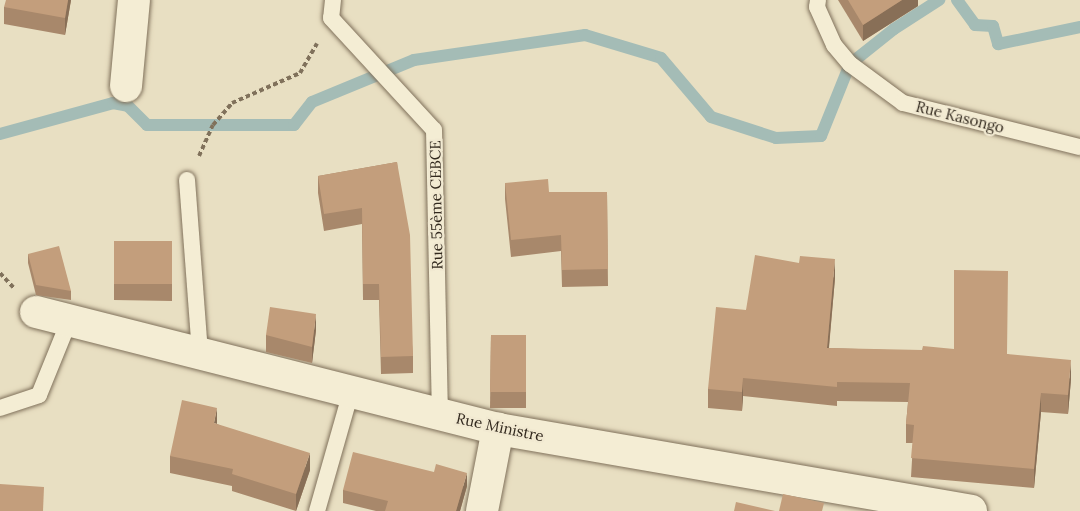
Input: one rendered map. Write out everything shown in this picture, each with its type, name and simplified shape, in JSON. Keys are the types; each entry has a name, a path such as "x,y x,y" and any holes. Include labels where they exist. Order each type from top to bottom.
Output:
{"street":[{"path":"126,86 134,0"},
{"name":"Rue Ministre","path":"36,312 498,429 971,511"},
{"path":"482,511 498,429"}],"lane":[{"path":"331,18 333,0"},
{"name":"Rue Kasongo","path":"818,0 817,7 834,45 850,64 903,103 1080,147"},
{"name":"Rue 55ème CEBCE","path":"331,18 435,130 440,414"},
{"path":"187,180 200,354"},
{"path":"0,408 39,395 69,321"},
{"path":"317,511 351,392"}],"path":[{"path":"187,180 213,125 232,103 300,73 331,18"}],"building":[{"path":"6,0 68,0 65,18 4,7"},
{"path":"848,0 902,0 863,25"},
{"path":"397,162 410,235 413,356 381,357 379,284 363,284 362,208 324,214 318,176"},
{"path":"548,179 549,192 607,192 608,269 562,270 561,235 511,240 505,183"},
{"path":"114,241 172,241 172,284 114,284"},
{"path":"59,246 71,291 36,285 28,254"},
{"path":"755,255 799,263 800,256 835,259 827,348 922,350 923,346 954,349 954,270 1008,271 1007,354 1071,360 1068,395 1041,393 1034,469 911,458 914,425 906,424 910,383 837,382 837,387 743,378 742,392 708,389 716,307 746,310"},
{"path":"270,307 316,314 312,347 266,335"},
{"path":"491,335 526,335 526,392 490,392"},
{"path":"182,400 217,408 214,423 310,453 296,494 232,474 233,469 170,456"},
{"path":"353,452 434,472 436,464 467,473 456,511 385,511 388,501 343,490"},
{"path":"0,484 44,487 43,511 0,511"},
{"path":"783,494 824,503 822,511 779,511"},
{"path":"736,502 775,511 734,511"}],"waterway":[{"path":"0,134 113,103 128,106 147,125 294,125 312,102 414,60 585,35 661,58 711,117 776,138 821,136 850,64 894,29 939,0"},
{"path":"957,0 975,25 993,26 998,44 1080,27"}]}
